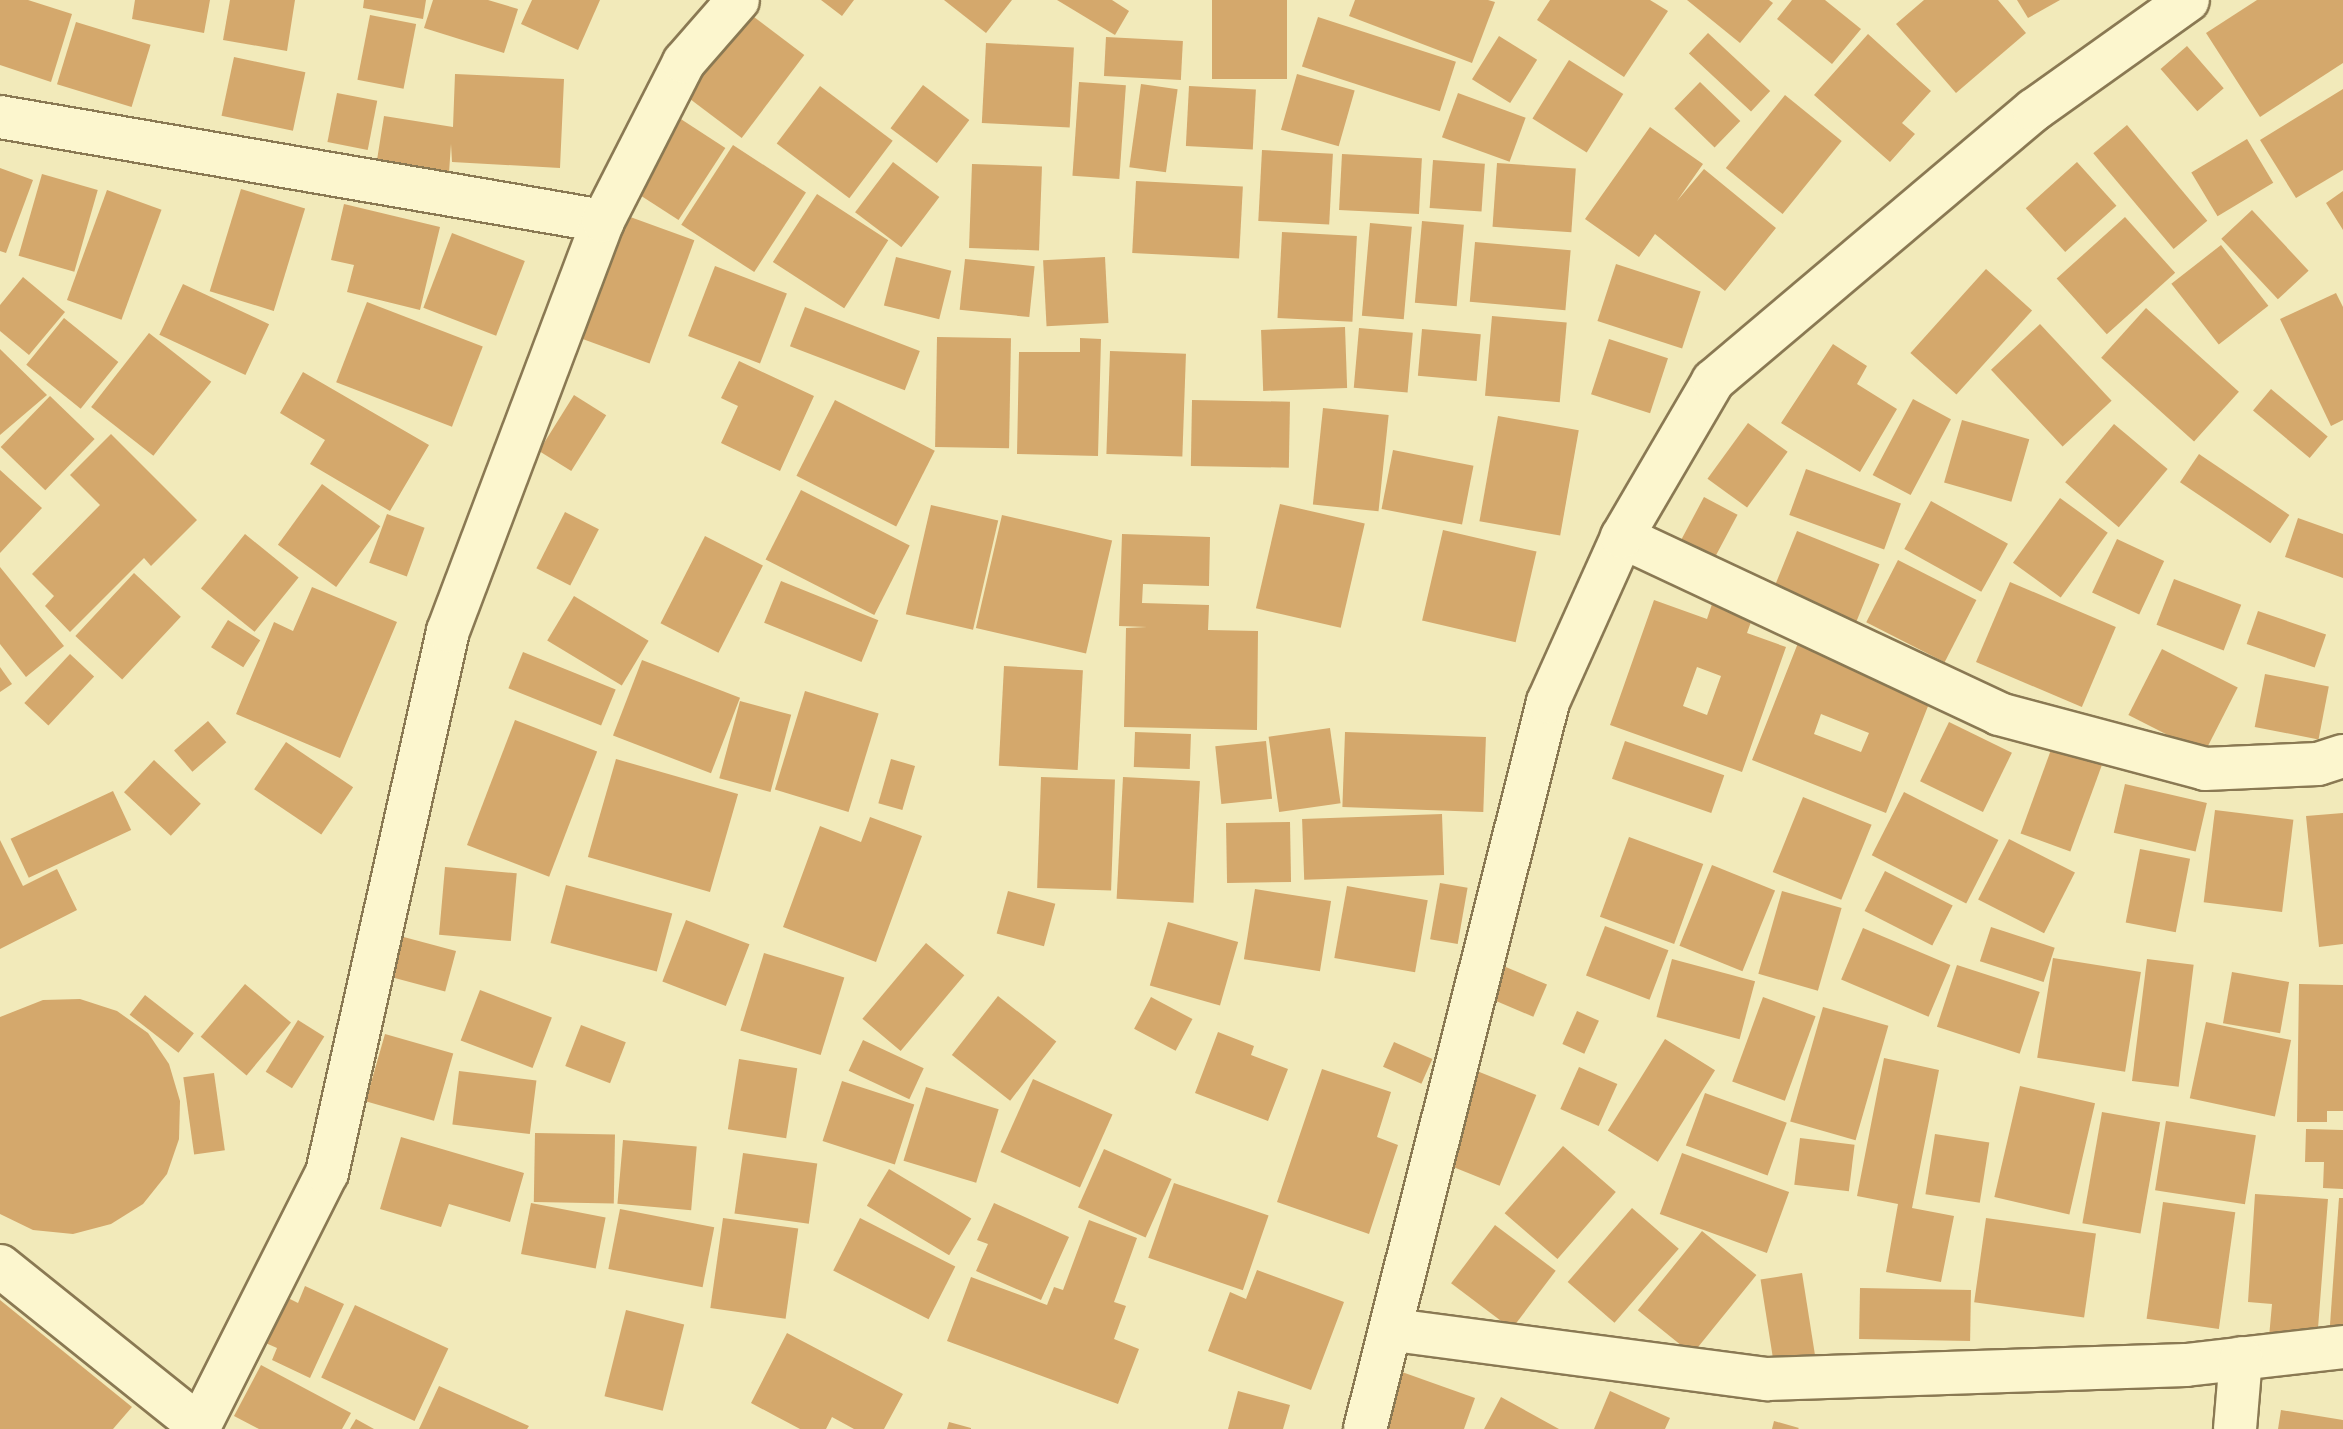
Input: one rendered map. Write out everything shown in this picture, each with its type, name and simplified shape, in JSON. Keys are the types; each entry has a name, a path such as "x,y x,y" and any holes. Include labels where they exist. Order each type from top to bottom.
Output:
{"street":[{"path":"0,1266 199,1428 327,1173 448,631 603,221 684,62 738,0"},
{"path":"1365,1429 1394,1330 1548,702 1622,537 1713,381 2034,110 2188,0"},
{"path":"0,116 603,221"},
{"path":"1622,537 1999,714 2205,770 2318,764 2343,756"},
{"path":"1394,1330 1767,1379 2241,1358 2343,1347"},
{"path":"2235,1429 2241,1358"}],"building":[{"path":"0,0 28,0 72,14 51,82 0,65"},
{"path":"135,0 210,0 204,33 132,19"},
{"path":"230,0 295,0 287,51 223,40"},
{"path":"364,0 426,0 423,19 363,8"},
{"path":"433,0 488,0 518,9 504,53 424,28"},
{"path":"532,0 600,0 578,50 521,24"},
{"path":"821,0 854,0 842,16"},
{"path":"944,0 1012,0 986,33"},
{"path":"1057,0 1112,0 1129,11 1115,35"},
{"path":"1212,0 1287,0 1287,79 1212,79"},
{"path":"1355,0 1495,2 1472,63 1349,16"},
{"path":"1550,0 1650,0 1668,11 1624,77 1537,20"},
{"path":"1687,0 1769,0 1773,3 1740,43"},
{"path":"1792,0 1825,0 1861,29 1832,64 1777,19"},
{"path":"1924,0 1998,0 2026,33 1956,93 1896,24"},
{"path":"2017,0 2060,0 2028,18"},
{"path":"2257,0 2343,0 2343,63 2260,117 2206,33"},
{"path":"742,8 804,55 742,138 679,91"},
{"path":"370,15 416,24 404,89 357,80"},
{"path":"1318,17 1456,62 1440,111 1302,66"},
{"path":"76,22 151,45 132,107 57,84"},
{"path":"1708,33 1770,91 1751,111 1689,53"},
{"path":"1868,34 1931,91 1902,123 1915,134 1890,162 1814,95"},
{"path":"1499,36 1537,60 1510,103 1472,79"},
{"path":"1106,37 1183,41 1181,80 1104,76"},
{"path":"986,43 1074,48 1070,127 982,123"},
{"path":"2187,46 2224,88 2197,111 2161,69"},
{"path":"234,57 305,72 293,131 222,116"},
{"path":"1569,60 1623,94 1587,152 1532,119"},
{"path":"455,74 564,79 560,168 452,162 451,144 449,173 377,160 384,116 453,127"},
{"path":"1297,74 1355,91 1339,146 1281,130"},
{"path":"1079,82 1126,85 1119,179 1072,176"},
{"path":"1700,82 1740,121 1715,148 1674,109"},
{"path":"1141,84 1178,89 1166,172 1129,167"},
{"path":"923,85 969,120 937,163 891,128"},
{"path":"820,86 893,141 849,198 777,144"},
{"path":"1189,86 1256,90 1253,149 1186,146"},
{"path":"2343,89 2343,170 2296,198 2260,140"},
{"path":"337,93 377,101 368,150 327,142"},
{"path":"1458,93 1526,118 1510,162 1442,137"},
{"path":"1785,95 1842,141 1783,214 1726,168"},
{"path":"670,112 725,148 679,220 623,184"},
{"path":"2127,125 2207,221 2174,249 2093,153"},
{"path":"1650,127 1703,164 1677,201 1704,169 1776,228 1725,291 1655,234 1639,257 1585,219"},
{"path":"2247,139 2273,183 2218,216 2191,172"},
{"path":"733,145 806,192 754,272 681,225"},
{"path":"1262,150 1333,154 1329,225 1258,221"},
{"path":"1342,154 1422,158 1419,214 1339,210"},
{"path":"1433,160 1485,164 1482,212 1430,208"},
{"path":"893,162 939,197 901,247 855,212"},
{"path":"2077,162 2116,206 2065,252 2026,208"},
{"path":"1497,163 1576,169 1571,232 1493,227"},
{"path":"972,164 1042,166 1039,250 969,248"},
{"path":"0,168 33,180 6,253 0,251"},
{"path":"42,174 98,190 74,272 19,256"},
{"path":"1136,181 1243,187 1239,259 1132,253"},
{"path":"241,189 305,209 274,311 210,291"},
{"path":"107,190 162,210 121,320 67,300"},
{"path":"2343,191 2343,230 2326,203"},
{"path":"817,194 888,240 844,308 773,262"},
{"path":"344,204 440,227 420,310 347,292 354,265 331,260"},
{"path":"2252,210 2309,271 2278,299 2221,239"},
{"path":"622,214 694,240 650,363 577,337"},
{"path":"2125,217 2175,273 2107,334 2057,279"},
{"path":"1422,221 1464,225 1457,306 1415,303"},
{"path":"1370,223 1412,227 1404,319 1362,316"},
{"path":"1282,232 1357,236 1352,322 1277,318"},
{"path":"452,233 525,261 496,336 423,308"},
{"path":"1475,242 1571,250 1565,310 1470,302"},
{"path":"2221,245 2268,306 2219,344 2171,284"},
{"path":"896,257 951,271 939,319 884,306"},
{"path":"1105,257 1108,323 1047,326 1043,260"},
{"path":"965,259 1035,266 1029,317 960,310"},
{"path":"1616,264 1701,292 1682,349 1597,321"},
{"path":"715,266 787,294 760,364 688,336"},
{"path":"1986,269 2032,310 1956,394 1910,353"},
{"path":"23,277 65,312 29,355 0,331 0,305"},
{"path":"183,284 269,324 245,375 159,335"},
{"path":"2336,293 2343,307 2343,420 2331,426 2280,319"},
{"path":"367,302 483,346 452,427 336,382"},
{"path":"805,307 920,351 905,390 790,346"},
{"path":"2146,308 2239,392 2194,441 2101,358"},
{"path":"1492,316 1567,323 1560,402 1485,396"},
{"path":"64,318 118,362 81,409 26,365"},
{"path":"2040,324 2112,401 2063,446 1991,370"},
{"path":"1345,327 1347,388 1263,391 1261,330"},
{"path":"1359,328 1413,333 1408,392 1354,388"},
{"path":"1422,329 1481,334 1477,381 1418,376"},
{"path":"149,333 211,382 153,456 91,407"},
{"path":"937,337 1011,338 1009,448 935,447"},
{"path":"1080,338 1101,339 1098,456 1017,454 1019,352 1080,352"},
{"path":"1609,339 1668,358 1650,413 1591,394"},
{"path":"1833,344 1867,366 1857,384 1897,409 1860,472 1781,423"},
{"path":"0,349 47,395 0,435"},
{"path":"1110,351 1186,354 1182,457 1106,454"},
{"path":"739,361 814,396 780,471 721,443 738,406 721,398"},
{"path":"303,372 429,445 390,511 310,464 325,440 280,413"},
{"path":"2271,389 2328,437 2310,458 2253,410"},
{"path":"574,395 606,415 571,471 539,451"},
{"path":"50,396 95,439 45,490 1,447"},
{"path":"1913,399 1951,419 1911,495 1873,475"},
{"path":"835,400 935,451 896,527 796,476"},
{"path":"1192,400 1290,402 1289,468 1191,466"},
{"path":"1323,408 1389,415 1378,511 1313,504"},
{"path":"1498,416 1579,430 1560,536 1479,521"},
{"path":"1962,420 2029,439 2011,502 1944,482"},
{"path":"1748,423 1788,452 1747,508 1707,479"},
{"path":"2114,424 2168,469 2119,527 2065,482"},
{"path":"111,434 197,520 151,566 144,558 70,632 45,606 54,596 32,574 100,505 70,475"},
{"path":"1393,450 1473,466 1462,525 1382,509"},
{"path":"2199,454 2289,515 2270,543 2180,482"},
{"path":"1806,469 1901,504 1884,550 1789,515"},
{"path":"0,470 42,508 0,553"},
{"path":"322,484 380,526 336,587 278,545"},
{"path":"801,490 910,545 874,615 766,559"},
{"path":"1704,497 1738,515 1714,560 1680,542"},
{"path":"2060,498 2108,533 2061,597 2013,563"},
{"path":"1931,501 2008,544 1981,592 1904,549"},
{"path":"1280,504 1365,524 1341,628 1256,608"},
{"path":"931,505 998,521 973,630 906,614"},
{"path":"565,512 599,529 570,585 536,568"},
{"path":"387,514 425,528 407,577 369,563"},
{"path":"1002,515 1112,540 1086,653 976,628"},
{"path":"2298,518 2343,534 2343,578 2285,557"},
{"path":"1443,530 1537,552 1516,642 1422,621"},
{"path":"1797,531 1880,564 1853,629 1771,596"},
{"path":"245,534 299,577 255,632 201,588"},
{"path":"1122,534 1210,537 1209,586 1143,584 1142,603 1209,605 1208,630 1258,631 1257,730 1124,727 1126,628 1147,627 1119,626"},
{"path":"705,536 763,566 718,653 661,623"},
{"path":"2117,539 2164,561 2139,614 2092,592"},
{"path":"1898,560 1976,600 1945,662 1866,622"},
{"path":"0,567 64,646 26,677 0,644"},
{"path":"134,573 181,617 122,680 75,636"},
{"path":"2174,579 2241,605 2224,651 2156,625"},
{"path":"781,581 878,620 861,662 764,623"},
{"path":"2010,582 2116,627 2082,707 1976,662"},
{"path":"312,587 397,622 340,758 236,714 274,622 293,631"},
{"path":"574,596 649,641 622,685 547,641"},
{"path":"1654,600 1707,619 1712,604 1752,619 1747,633 1786,647 1742,772 1610,725","holes":["1697,667 1721,676 1707,715 1683,706"]},
{"path":"2258,611 2326,634 2315,668 2247,644"},
{"path":"228,620 260,640 243,667 211,647"},
{"path":"1798,643 1932,696 1886,813 1752,760","holes":["1821,714 1869,733 1861,752 1814,734"]},
{"path":"2162,649 2238,688 2204,754 2128,715"},
{"path":"523,652 616,689 601,726 508,688"},
{"path":"70,654 94,677 48,726 24,703"},
{"path":"642,660 740,698 711,773 613,736"},
{"path":"1004,666 1083,670 1078,770 999,766"},
{"path":"0,667 12,684 0,692"},
{"path":"2265,674 2329,686 2319,739 2255,727"},
{"path":"805,691 879,714 849,812 775,789"},
{"path":"740,701 791,715 770,792 719,778"},
{"path":"515,720 597,752 549,877 467,845"},
{"path":"208,721 226,742 192,772 174,751"},
{"path":"1949,722 2012,753 1983,812 1920,781"},
{"path":"1330,728 1341,803 1279,812 1269,737"},
{"path":"1135,732 1191,734 1190,769 1134,767"},
{"path":"1345,732 1486,737 1483,812 1342,807"},
{"path":"1266,741 1272,799 1221,804 1215,746"},
{"path":"1625,741 1724,775 1711,813 1612,779"},
{"path":"286,742 353,787 321,835 254,789"},
{"path":"2052,747 2102,765 2070,852 2021,833"},
{"path":"616,759 738,794 710,892 588,857"},
{"path":"891,759 915,766 902,810 878,803"},
{"path":"154,760 201,804 171,836 124,792"},
{"path":"1041,777 1115,780 1111,891 1037,888"},
{"path":"1123,777 1200,781 1194,903 1117,899"},
{"path":"2125,784 2207,803 2196,852 2114,833"},
{"path":"113,791 131,830 29,878 11,839"},
{"path":"1904,792 1998,840 1966,903 1872,855"},
{"path":"1803,797 1872,825 1841,900 1773,872"},
{"path":"2215,810 2293,820 2282,912 2204,902"},
{"path":"2343,813 2343,944 2319,947 2306,816"},
{"path":"1442,814 1444,875 1304,880 1302,819"},
{"path":"870,817 922,836 876,962 783,927 820,826 861,842"},
{"path":"1290,822 1291,882 1227,883 1226,823"},
{"path":"1629,837 1703,864 1674,944 1600,917"},
{"path":"2009,839 2075,873 2044,933 1978,900"},
{"path":"0,840 23,886 57,869 77,910 0,949"},
{"path":"2140,849 2190,859 2176,932 2126,923"},
{"path":"1712,865 1775,890 1742,971 1679,946"},
{"path":"445,867 517,873 511,941 439,935"},
{"path":"1885,871 1953,906 1932,946 1865,911"},
{"path":"1440,883 1468,888 1458,944 1430,939"},
{"path":"566,885 672,913 657,971 550,943"},
{"path":"1347,886 1428,900 1415,972 1334,958"},
{"path":"1255,889 1331,901 1320,971 1244,959"},
{"path":"1008,891 1055,904 1044,946 997,934"},
{"path":"1782,891 1842,908 1818,991 1758,974"},
{"path":"686,920 749,944 726,1006 662,982"},
{"path":"1168,922 1238,942 1220,1006 1150,985"},
{"path":"1605,926 1668,950 1649,1000 1586,975"},
{"path":"1991,927 2055,948 2044,982 1980,961"},
{"path":"1863,928 1950,965 1929,1017 1841,980"},
{"path":"400,936 456,951 445,992 389,977"},
{"path":"926,943 964,975 901,1051 862,1019"},
{"path":"764,953 844,978 821,1055 740,1030"},
{"path":"2053,958 2141,972 2125,1072 2037,1058"},
{"path":"1672,959 1755,981 1740,1039 1656,1017"},
{"path":"2147,959 2194,965 2179,1087 2132,1081"},
{"path":"1501,965 1547,985 1533,1017 1487,997"},
{"path":"1957,965 2040,992 2020,1054 1937,1027"},
{"path":"2232,972 2289,982 2280,1033 2223,1023"},
{"path":"245,984 291,1023 247,1075 201,1037"},
{"path":"2299,984 2343,985 2343,1111 2327,1111 2327,1122 2297,1122"},
{"path":"480,990 552,1018 533,1068 461,1040"},
{"path":"145,995 194,1033 178,1053 130,1015"},
{"path":"998,996 1056,1042 1010,1101 952,1055"},
{"path":"1151,997 1192,1019 1176,1051 1134,1029"},
{"path":"1763,997 1816,1016 1785,1101 1732,1082"},
{"path":"80,999 117,1011 148,1033 169,1064 180,1101 179,1139 167,1174 143,1204 111,1224 73,1234 33,1230 0,1214 0,1017 43,1000"},
{"path":"1823,1007 1888,1026 1856,1140 1790,1121"},
{"path":"1577,1011 1599,1021 1584,1054 1562,1044"},
{"path":"298,1020 324,1036 292,1088 266,1072"},
{"path":"2206,1022 2291,1040 2275,1116 2190,1098"},
{"path":"581,1025 626,1042 610,1083 565,1066"},
{"path":"1218,1032 1254,1046 1251,1055 1288,1069 1268,1121 1195,1093"},
{"path":"385,1034 453,1054 434,1121 366,1101"},
{"path":"1665,1039 1715,1070 1658,1162 1608,1131"},
{"path":"863,1040 924,1068 909,1099 849,1071"},
{"path":"1394,1042 1432,1059 1421,1084 1383,1067"},
{"path":"1884,1058 1939,1070 1912,1208 1954,1216 1941,1282 1886,1272 1898,1204 1857,1196"},
{"path":"739,1059 797,1068 786,1138 728,1129"},
{"path":"1579,1067 1617,1084 1599,1126 1560,1109"},
{"path":"1322,1069 1391,1092 1377,1137 1398,1145 1369,1234 1277,1202"},
{"path":"459,1071 536,1081 530,1134 452,1125"},
{"path":"1477,1071 1536,1095 1500,1186 1440,1162"},
{"path":"214,1073 225,1150 194,1155 183,1077"},
{"path":"1033,1079 1112,1114 1080,1187 1000,1152"},
{"path":"842,1081 914,1104 895,1164 823,1141"},
{"path":"2020,1086 2095,1103 2069,1214 1994,1197"},
{"path":"926,1087 999,1109 976,1183 903,1161"},
{"path":"1705,1093 1787,1123 1768,1175 1686,1146"},
{"path":"2102,1112 2160,1122 2140,1234 2082,1223"},
{"path":"2166,1121 2256,1135 2245,1204 2155,1190"},
{"path":"2306,1129 2343,1130 2343,1189 2323,1188 2324,1162 2305,1162"},
{"path":"535,1133 615,1134 614,1203 534,1202"},
{"path":"1935,1134 1989,1143 1980,1203 1925,1194"},
{"path":"401,1137 524,1173 510,1222 449,1204 441,1227 380,1209"},
{"path":"1800,1138 1855,1145 1849,1191 1794,1185"},
{"path":"623,1140 697,1146 691,1210 617,1204"},
{"path":"1563,1146 1616,1192 1557,1259 1505,1213"},
{"path":"1104,1149 1172,1179 1146,1238 1078,1207"},
{"path":"743,1153 817,1163 809,1224 735,1213"},
{"path":"1682,1153 1789,1192 1767,1253 1660,1214"},
{"path":"889,1169 971,1218 949,1255 867,1206"},
{"path":"1174,1183 1269,1216 1243,1290 1148,1258"},
{"path":"2255,1194 2328,1199 2317,1341 2269,1337 2272,1304 2248,1302"},
{"path":"2339,1198 2343,1198 2343,1326 2330,1325"},
{"path":"2163,1202 2235,1212 2219,1329 2147,1319"},
{"path":"531,1203 606,1218 596,1269 521,1254"},
{"path":"994,1203 1069,1237 1041,1300 976,1271 988,1244 977,1240"},
{"path":"1632,1208 1679,1249 1614,1323 1568,1282"},
{"path":"620,1209 714,1227 703,1287 608,1269"},
{"path":"723,1218 798,1229 786,1319 710,1308"},
{"path":"860,1218 955,1267 929,1319 833,1271"},
{"path":"1986,1218 2096,1233 2084,1318 1974,1302"},
{"path":"1089,1220 1137,1238 1114,1302 1126,1306 1114,1339 1139,1349 1118,1404 947,1341 971,1277 1047,1305 1054,1287 1063,1290"},
{"path":"1495,1225 1556,1271 1512,1329 1451,1283"},
{"path":"1702,1231 1756,1275 1692,1354 1638,1310"},
{"path":"1257,1270 1344,1302 1311,1390 1208,1351 1230,1292 1246,1299"},
{"path":"1802,1273 1815,1357 1774,1364 1761,1280"},
{"path":"305,1286 344,1304 310,1378 272,1360 277,1348 261,1341 282,1295 298,1303"},
{"path":"1860,1288 1971,1290 1970,1341 1859,1339"},
{"path":"0,1300 132,1407 113,1429 0,1429"},
{"path":"355,1305 448,1349 415,1421 321,1378"},
{"path":"626,1310 684,1325 663,1411 604,1396"},
{"path":"787,1333 903,1394 884,1429 854,1429 832,1417 826,1429 800,1429 751,1403"},
{"path":"261,1365 351,1413 342,1429 259,1429 234,1416"},
{"path":"1402,1372 1475,1398 1464,1429 1381,1429"},
{"path":"439,1386 529,1426 419,1429"},
{"path":"1238,1391 1290,1405 1283,1429 1228,1429"},
{"path":"1610,1391 1670,1418 1665,1429 1594,1429"},
{"path":"1501,1397 1559,1429 1484,1429"},
{"path":"2281,1410 2343,1420 2343,1429 2278,1429"},
{"path":"356,1419 374,1429 350,1429"},
{"path":"1774,1421 1799,1428 1772,1429"},
{"path":"949,1422 971,1428 971,1429 947,1429"}]}
